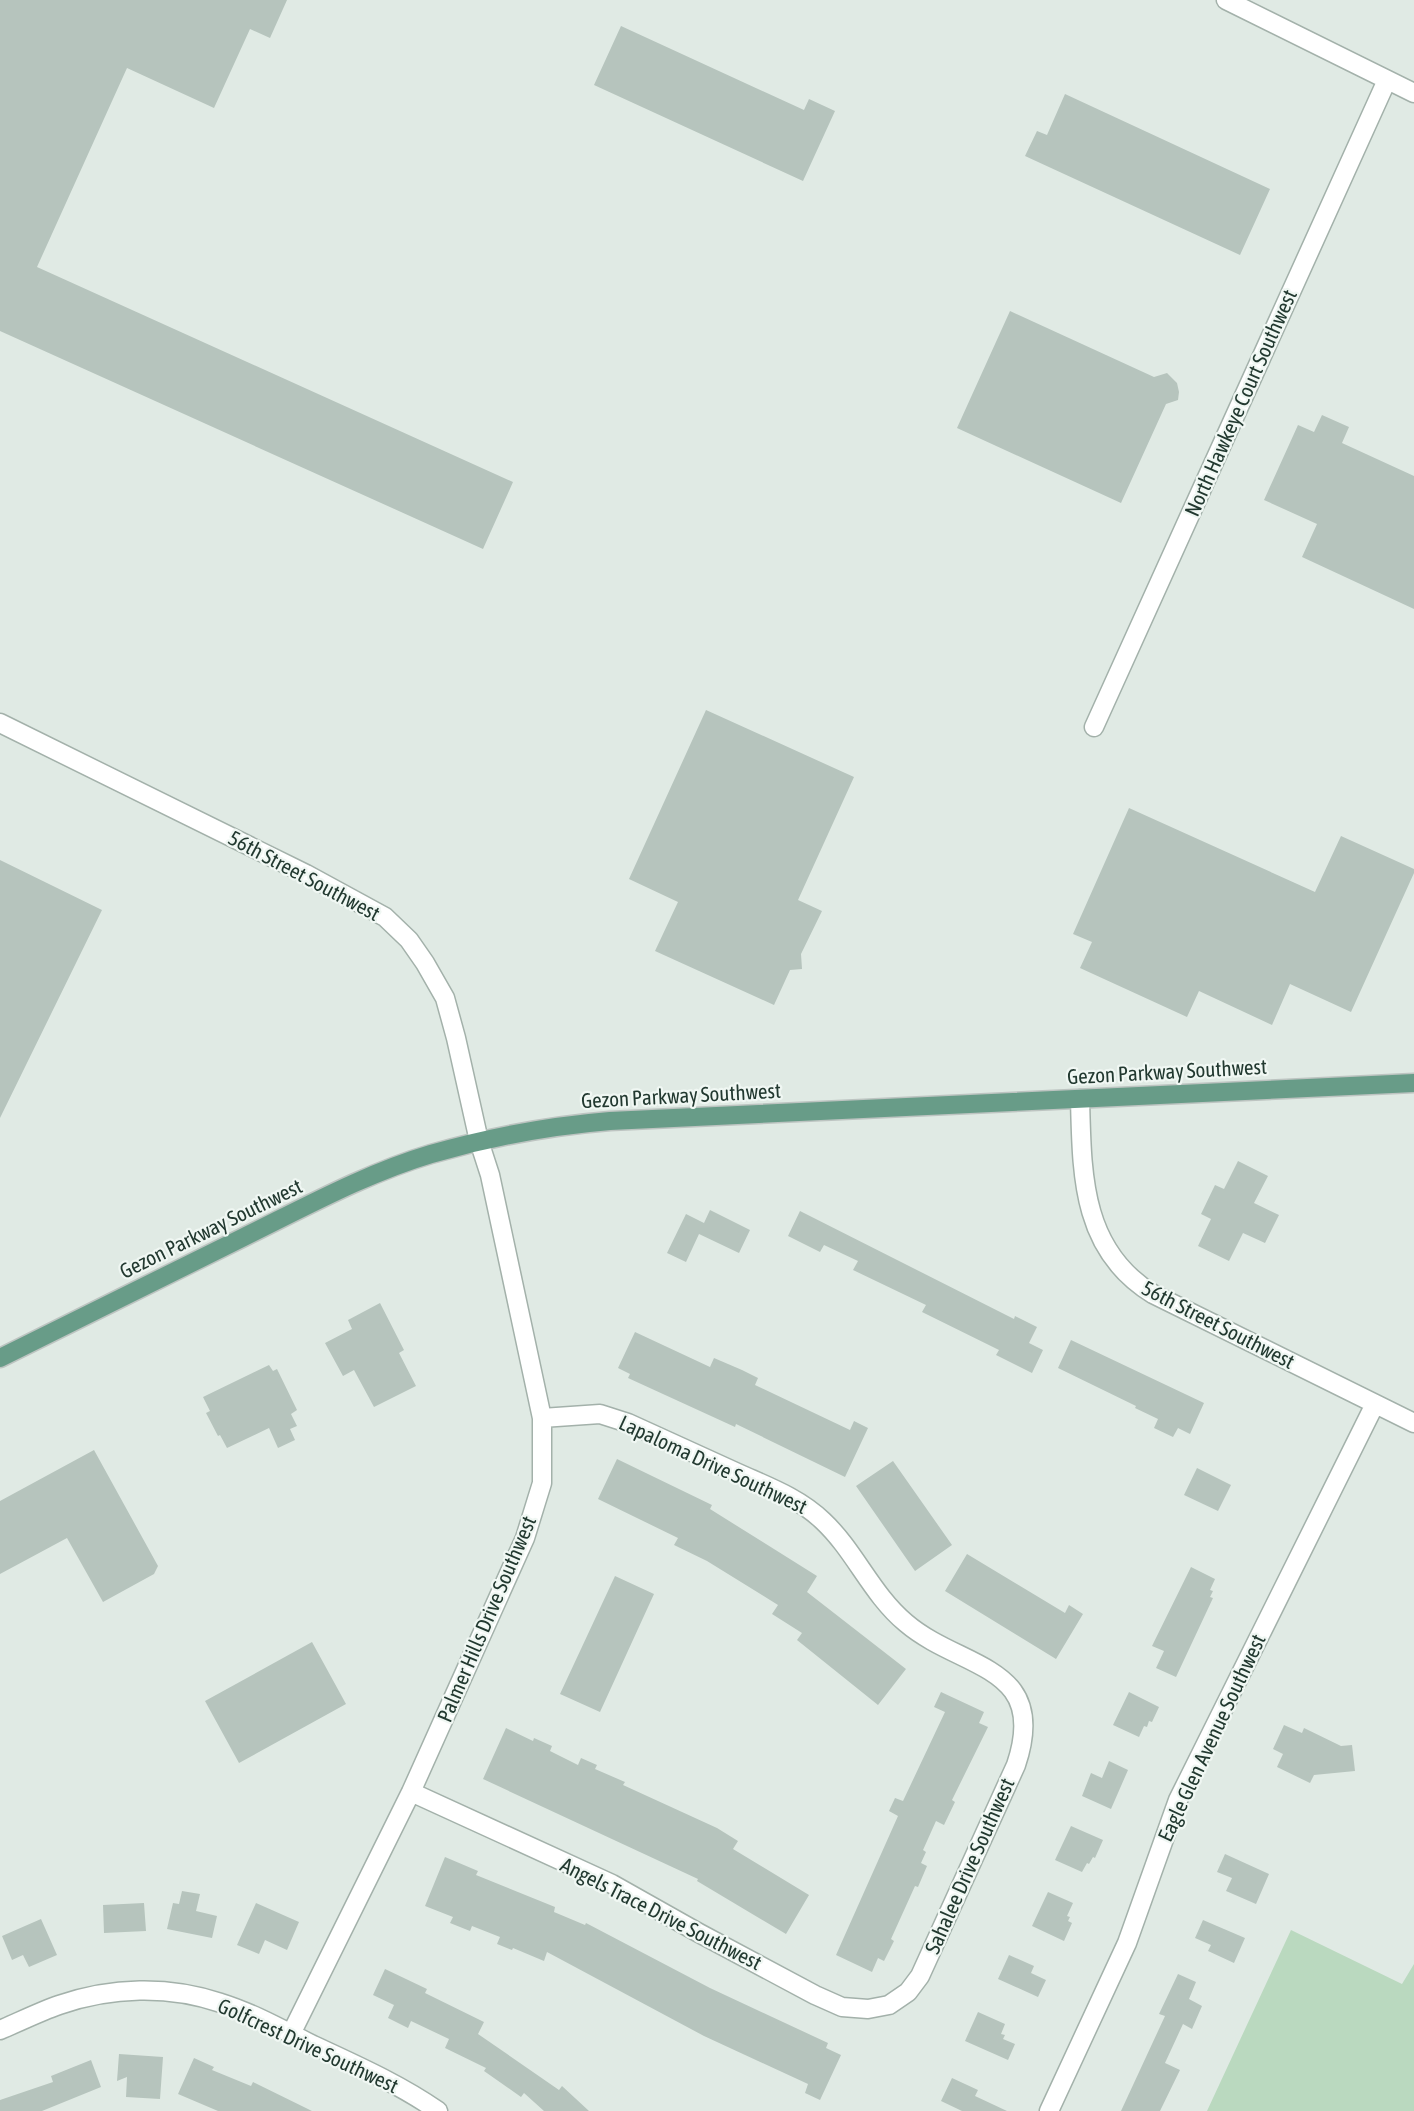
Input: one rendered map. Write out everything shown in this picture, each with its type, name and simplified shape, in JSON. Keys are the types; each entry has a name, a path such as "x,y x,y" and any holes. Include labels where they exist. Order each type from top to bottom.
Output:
{"main road":[{"name":"Gezon Parkway Southwest","path":"0,1358 340,1191 429,1154 479,1141 562,1125 610,1120 1414,1083"}],"street":[{"path":"1226,0 1414,93"},
{"name":"North Hawkeye Court Southwest","path":"1094,727 1387,80"},
{"name":"56th Street Southwest","path":"0,723 306,874 385,917 409,940 445,998 479,1141"},
{"name":"56th Street Southwest","path":"1080,1099 1082,1161 1091,1214 1102,1242 1120,1268 1131,1279 1153,1294 1414,1423"},
{"name":"Palmer Hills Drive Southwest","path":"291,2034 411,1792 525,1538 542,1483 542,1418 490,1175 479,1141"},
{"name":"Eagle Glen Avenue Southwest","path":"1049,2111 1127,1943 1178,1800 1375,1404"},
{"name":"Lapaloma Drive Southwest","path":"542,1418 600,1414 613,1418 638,1427 802,1503 835,1534 900,1618 922,1634 991,1670 1008,1685 1020,1704"},
{"name":"Sahalee Drive Southwest","path":"880,2008 898,2000 908,1992 920,1976 1016,1765 1024,1733 1020,1704"},
{"name":"Angels Trace Drive Southwest","path":"411,1792 619,1888 699,1934 831,2002 856,2009 880,2008"},
{"name":"Golfcrest Drive Southwest","path":"0,2030 59,2005 111,1992 168,1991 221,2003 291,2034 391,2082 438,2111"}],"green space":[{"path":"1291,1930 1402,1984 1414,1964 1414,2111 1207,2111"}],"building":[{"path":"0,0 287,0 270,38 250,29 214,108 127,68 37,267 513,482 483,549 0,331"},
{"path":"621,26 804,110 809,99 835,111 803,181 594,85"},
{"path":"1065,94 1270,189 1240,255 1025,156 1037,131 1047,135"},
{"path":"1010,311 1154,377 1167,373 1177,383 1178,400 1166,404 1121,503 957,428"},
{"path":"1322,415 1349,427 1342,443 1414,476 1414,609 1302,557 1317,524 1264,500 1298,425 1314,432"},
{"path":"706,710 854,777 798,900 822,911 801,954 802,969 790,970 774,1005 655,951 678,902 629,879"},
{"path":"1129,808 1315,892 1341,836 1414,869 1351,1012 1290,984 1272,1025 1199,991 1187,1017 1080,968 1092,942 1073,934"},
{"path":"0,860 102,910 0,1118"},
{"path":"1238,1161 1268,1176 1254,1203 1279,1215 1265,1243 1243,1233 1229,1261 1198,1246 1211,1219 1201,1214 1215,1185 1224,1189"},
{"path":"710,1210 750,1230 739,1253 699,1234 686,1262 667,1253 686,1214 704,1223"},
{"path":"800,1211 1014,1319 1015,1316 1037,1327 1029,1343 1043,1350 1032,1373 996,1355 999,1350 922,1312 926,1305 853,1270 858,1261 824,1245 820,1252 788,1236"},
{"path":"380,1303 404,1350 399,1353 416,1386 374,1407 354,1370 343,1376 325,1343 352,1329 348,1320"},
{"path":"635,1332 710,1367 714,1358 742,1370 758,1378 755,1385 850,1430 854,1421 868,1428 845,1477 736,1424 735,1427 628,1378 630,1374 618,1368"},
{"path":"1071,1340 1204,1403 1190,1434 1178,1428 1173,1437 1154,1428 1158,1419 1058,1368"},
{"path":"269,1365 273,1371 277,1369 297,1410 291,1414 297,1426 290,1429 295,1440 278,1448 269,1428 227,1448 206,1413 210,1411 203,1397"},
{"path":"94,1450 158,1566 154,1574 103,1602 67,1538 0,1574 0,1501"},
{"path":"617,1459 712,1505 710,1509 817,1576 807,1592 906,1669 878,1705 797,1640 802,1633 772,1614 778,1605 707,1561 674,1545 678,1538 598,1499"},
{"path":"893,1461 952,1545 915,1571 856,1486"},
{"path":"1197,1468 1231,1485 1218,1511 1184,1495"},
{"path":"967,1554 1065,1613 1069,1605 1083,1614 1056,1659 945,1591"},
{"path":"1191,1567 1215,1579 1210,1590 1213,1591 1210,1597 1213,1598 1176,1677 1156,1668 1164,1651 1152,1646"},
{"path":"615,1576 654,1594 600,1712 560,1694"},
{"path":"312,1642 346,1704 239,1763 205,1701"},
{"path":"941,1692 984,1712 979,1723 988,1727 952,1800 955,1802 944,1825 936,1821 923,1850 926,1852 921,1863 927,1866 918,1887 915,1886 891,1939 894,1941 884,1961 878,1958 872,1972 836,1955 898,1816 889,1811 895,1798 903,1801 945,1712 934,1707"},
{"path":"1129,1692 1159,1707 1152,1722 1149,1721 1147,1727 1144,1726 1139,1737 1113,1725"},
{"path":"1284,1725 1302,1733 1304,1728 1341,1746 1352,1745 1355,1771 1314,1775 1310,1783 1277,1767 1283,1754 1273,1749"},
{"path":"506,1728 533,1741 534,1738 552,1746 550,1751 578,1765 581,1758 597,1765 595,1769 625,1782 623,1785 717,1828 738,1841 733,1849 809,1895 786,1934 697,1881 698,1879 483,1779"},
{"path":"1109,1761 1128,1770 1111,1809 1082,1796 1091,1773 1102,1778"},
{"path":"1071,1826 1103,1840 1095,1858 1093,1857 1089,1864 1087,1863 1082,1872 1055,1860"},
{"path":"1225,1854 1269,1874 1256,1904 1226,1891 1232,1878 1217,1872"},
{"path":"445,1857 478,1871 476,1875 555,1907 554,1912 585,1925 586,1923 710,1988 828,2043 826,2048 841,2055 820,2100 805,2093 808,2084 704,2036 547,1952 544,1961 497,1944 500,1937 472,1926 470,1931 450,1923 453,1917 425,1906"},
{"path":"182,1891 200,1894 196,1911 217,1916 212,1938 167,1929 173,1903 179,1904"},
{"path":"1048,1892 1073,1903 1067,1916 1070,1917 1068,1921 1072,1923 1064,1941 1032,1926"},
{"path":"144,1903 146,1931 104,1933 103,1905"},
{"path":"256,1903 299,1922 287,1950 265,1940 259,1954 237,1945"},
{"path":"41,1919 57,1955 29,1967 23,1955 12,1960 2,1936"},
{"path":"1203,1920 1245,1938 1234,1963 1208,1951 1211,1945 1195,1938"},
{"path":"1009,1955 1034,1966 1031,1973 1046,1980 1038,1997 998,1979"},
{"path":"385,1969 427,1989 425,1993 484,2022 478,2034 559,2090 562,2086 589,2111 544,2111 524,2093 521,2097 484,2071 486,2068 445,2048 449,2039 411,2021 408,2028 388,2018 394,2005 373,1995"},
{"path":"1178,1974 1196,1982 1189,1999 1202,2006 1192,2029 1183,2024 1165,2063 1180,2070 1160,2111 1121,2111 1165,2016 1159,2014"},
{"path":"978,2012 1005,2024 1001,2034 1005,2035 1003,2039 1015,2044 1008,2060 965,2041"},
{"path":"119,2054 163,2057 160,2099 126,2097 127,2077 117,2081"},
{"path":"194,2058 214,2067 212,2070 251,2086 253,2082 312,2111 218,2111 178,2094"},
{"path":"91,2060 101,2087 42,2111 0,2111 0,2100 53,2082 51,2076"},
{"path":"952,2078 978,2090 975,2096 1007,2111 962,2111 941,2101"}]}
